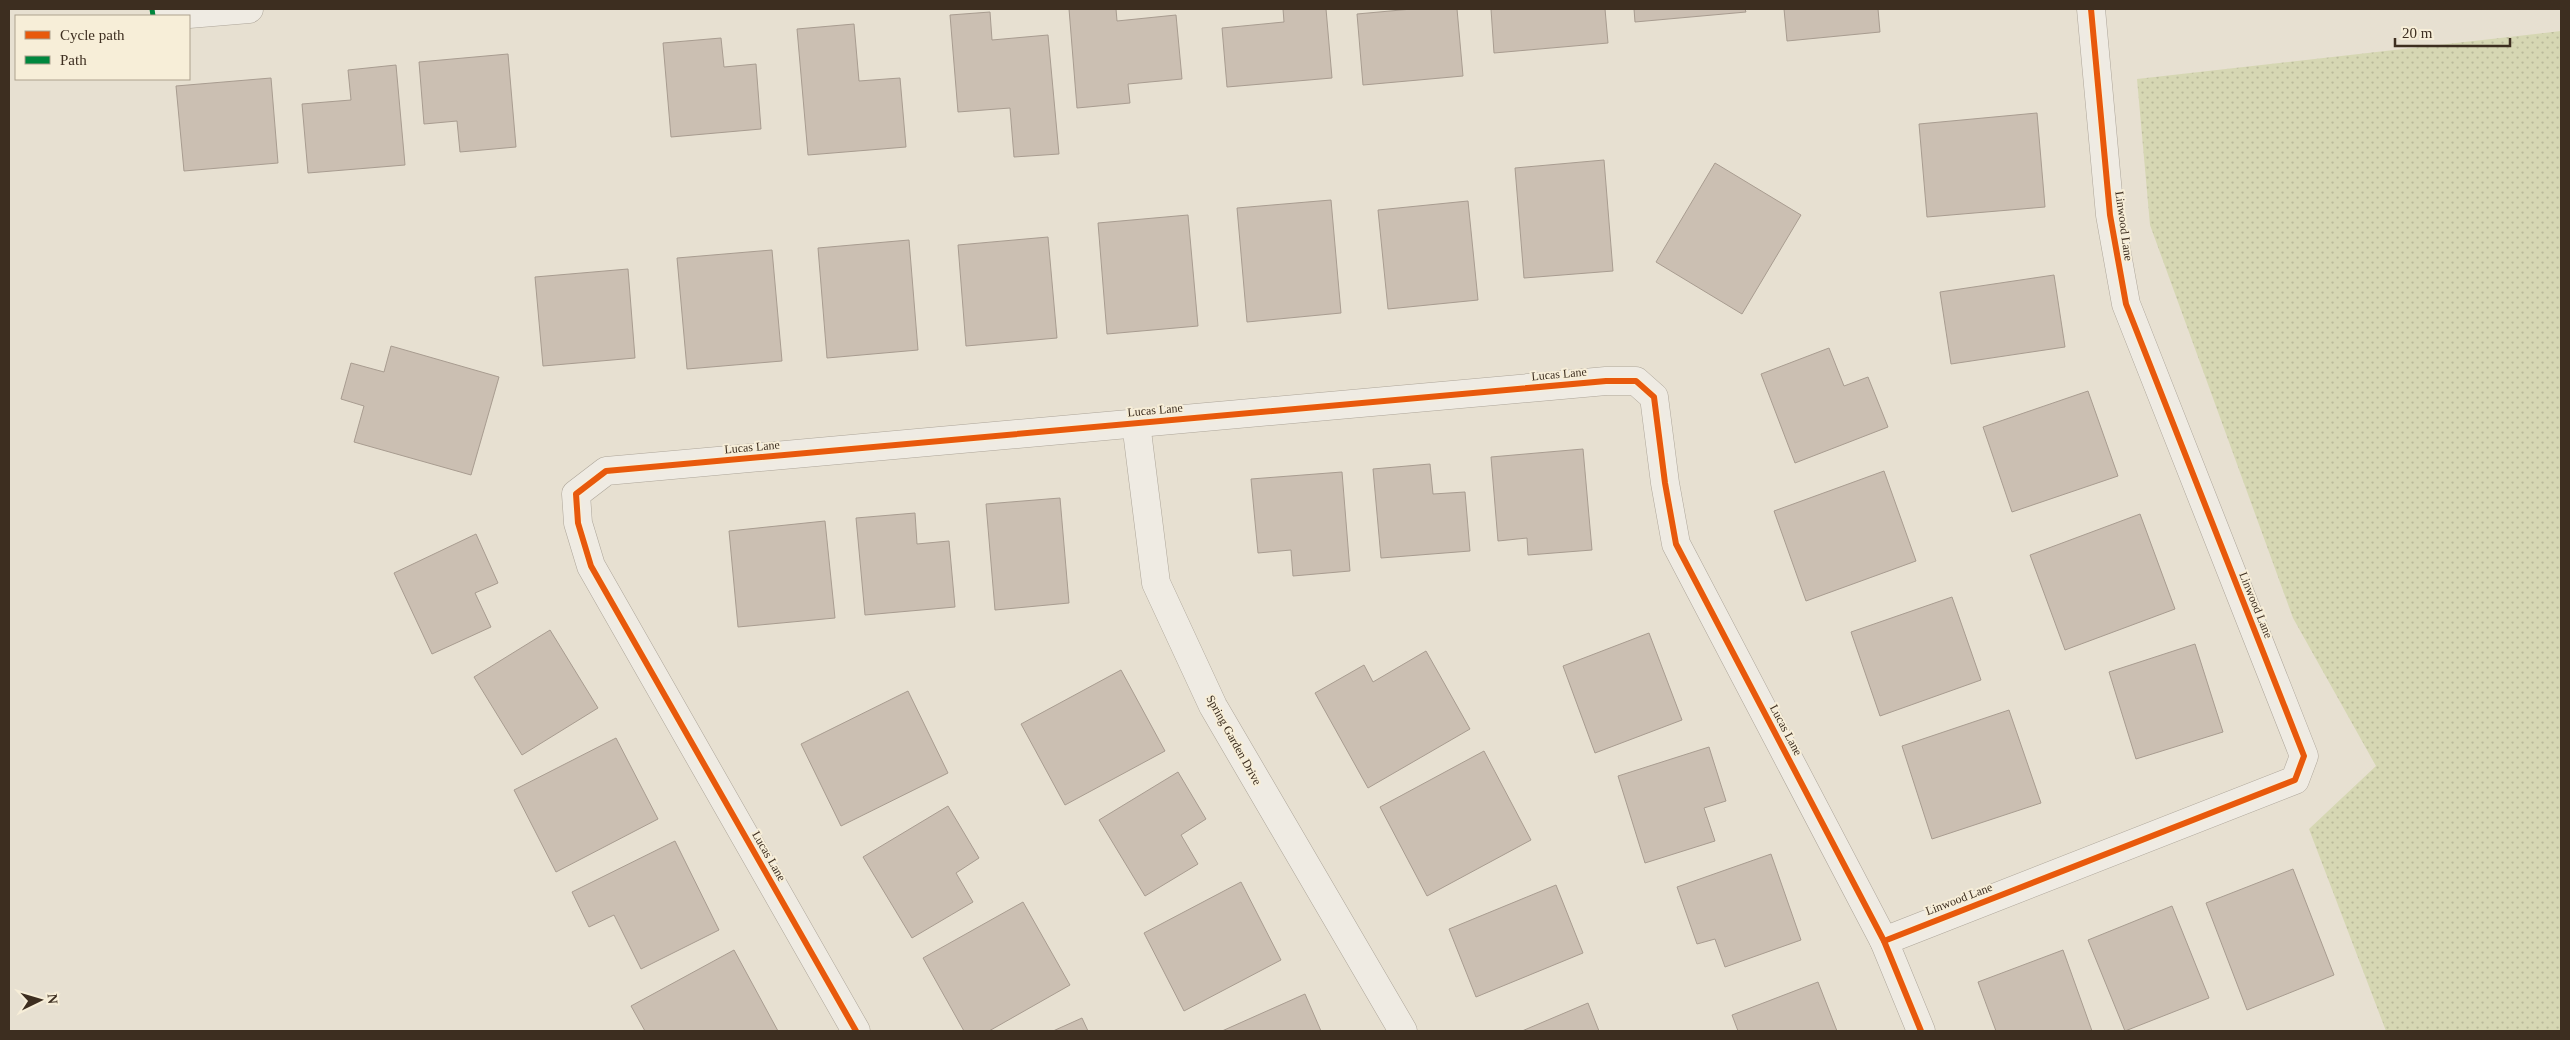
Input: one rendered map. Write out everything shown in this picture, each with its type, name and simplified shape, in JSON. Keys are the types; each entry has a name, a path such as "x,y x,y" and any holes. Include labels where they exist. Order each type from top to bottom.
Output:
{"street":[{"path":"177,15 249,9"},
{"name":"Linwood Lane","path":"1884,941 2295,780 2304,756 2126,304 2110,215 2092,9"},
{"name":"Lucas Lane","path":"856,1031 591,566 578,523 576,494 606,472 1606,381 1636,381 1654,397 1664,483 1676,544 1884,941 1921,1031"},
{"name":"Spring Garden Drive","path":"1136,423 1156,583 1213,706 1403,1031"}],"green space":[{"path":"2561,31 2561,1031 2386,1031 2309,829 2376,766 2293,618 2150,225 2137,79"}],"building":[{"path":"1069,9 1116,9 1117,21 1176,15 1182,79 1128,84 1130,103 1077,108"},
{"path":"1283,9 1326,9 1332,78 1227,87 1222,28 1284,22"},
{"path":"1412,9 1457,9 1463,76 1363,85 1357,14"},
{"path":"1491,9 1605,9 1608,43 1494,53"},
{"path":"1634,9 1745,9 1746,12 1635,22"},
{"path":"1784,9 1878,9 1880,32 1787,41"},
{"path":"990,12 992,40 1048,35 1059,154 1014,157 1010,108 958,112 950,15"},
{"path":"854,24 859,81 900,78 906,147 808,155 797,29"},
{"path":"721,38 724,67 756,64 761,129 671,137 663,43"},
{"path":"508,54 516,147 460,152 457,121 424,124 419,62"},
{"path":"396,65 405,165 308,173 302,104 351,100 348,70"},
{"path":"271,78 278,163 184,171 176,86"},
{"path":"2037,113 2045,207 1927,217 1919,124"},
{"path":"1604,160 1613,271 1524,278 1515,168"},
{"path":"1715,163 1801,215 1742,314 1656,262"},
{"path":"1331,200 1341,313 1247,322 1237,208"},
{"path":"1468,201 1478,300 1388,309 1378,210"},
{"path":"1188,215 1198,326 1107,334 1098,223"},
{"path":"1048,237 1057,338 966,346 958,245"},
{"path":"909,240 918,350 827,358 818,248"},
{"path":"772,250 782,361 687,369 677,258"},
{"path":"628,269 635,358 543,366 535,277"},
{"path":"2054,275 2065,347 1951,364 1940,292"},
{"path":"391,346 499,377 471,475 354,442 364,406 341,399 351,363 384,372"},
{"path":"1829,348 1844,386 1868,377 1888,427 1795,463 1761,374"},
{"path":"2088,391 2118,476 2012,512 1983,427"},
{"path":"1583,449 1592,550 1528,555 1527,538 1498,541 1491,457"},
{"path":"1430,464 1433,494 1465,492 1470,551 1381,558 1373,469"},
{"path":"1884,471 1916,561 1806,601 1774,511"},
{"path":"1342,472 1350,571 1293,576 1291,550 1258,553 1251,479"},
{"path":"1060,498 1069,603 995,610 986,504"},
{"path":"915,513 917,544 949,541 955,607 865,615 856,518"},
{"path":"2140,514 2175,609 2065,650 2030,555"},
{"path":"825,521 835,618 738,627 729,531"},
{"path":"476,534 498,583 475,593 491,627 432,654 394,573"},
{"path":"1952,597 1981,680 1880,716 1851,632"},
{"path":"550,630 598,708 522,755 474,677"},
{"path":"1649,633 1682,720 1595,753 1563,666"},
{"path":"2195,644 2223,732 2136,759 2109,672"},
{"path":"1426,651 1470,729 1368,788 1315,693 1364,665 1373,682"},
{"path":"1121,670 1165,751 1065,805 1021,724"},
{"path":"908,691 948,773 841,826 801,744"},
{"path":"2009,710 2041,803 1932,839 1902,746"},
{"path":"616,738 658,819 556,872 514,790"},
{"path":"1709,747 1726,801 1704,808 1715,841 1645,863 1618,776"},
{"path":"1484,751 1531,840 1427,896 1380,807"},
{"path":"1178,772 1206,819 1181,835 1198,864 1145,896 1099,820"},
{"path":"948,806 979,858 956,873 973,902 912,938 863,857"},
{"path":"675,841 719,930 641,969 614,915 589,927 572,892"},
{"path":"1771,854 1801,940 1725,967 1715,939 1697,944 1677,887"},
{"path":"2293,869 2334,975 2247,1010 2206,903"},
{"path":"1241,882 1281,960 1184,1011 1144,933"},
{"path":"1556,885 1583,953 1476,997 1449,929"},
{"path":"1023,902 1070,985 989,1031 964,1031 923,958"},
{"path":"2172,906 2209,998 2125,1031 2088,940"},
{"path":"734,950 778,1031 645,1031 631,1006"},
{"path":"2063,950 2092,1031 1996,1031 1978,982"},
{"path":"1818,982 1837,1031 1738,1031 1732,1015"},
{"path":"1305,994 1321,1031 1222,1031"},
{"path":"1588,1003 1599,1031 1522,1031"},
{"path":"1082,1018 1088,1031 1053,1031"}],"marked path":[{"path":"152,9 153,15"}],"cycle path":[{"path":"1884,941 2295,780 2304,756 2126,304 2110,215 2091,9"},
{"path":"856,1031 591,566 578,523 576,494 606,471 1606,381 1636,381 1654,397 1665,483 1676,544 1884,941 1921,1031"}]}
